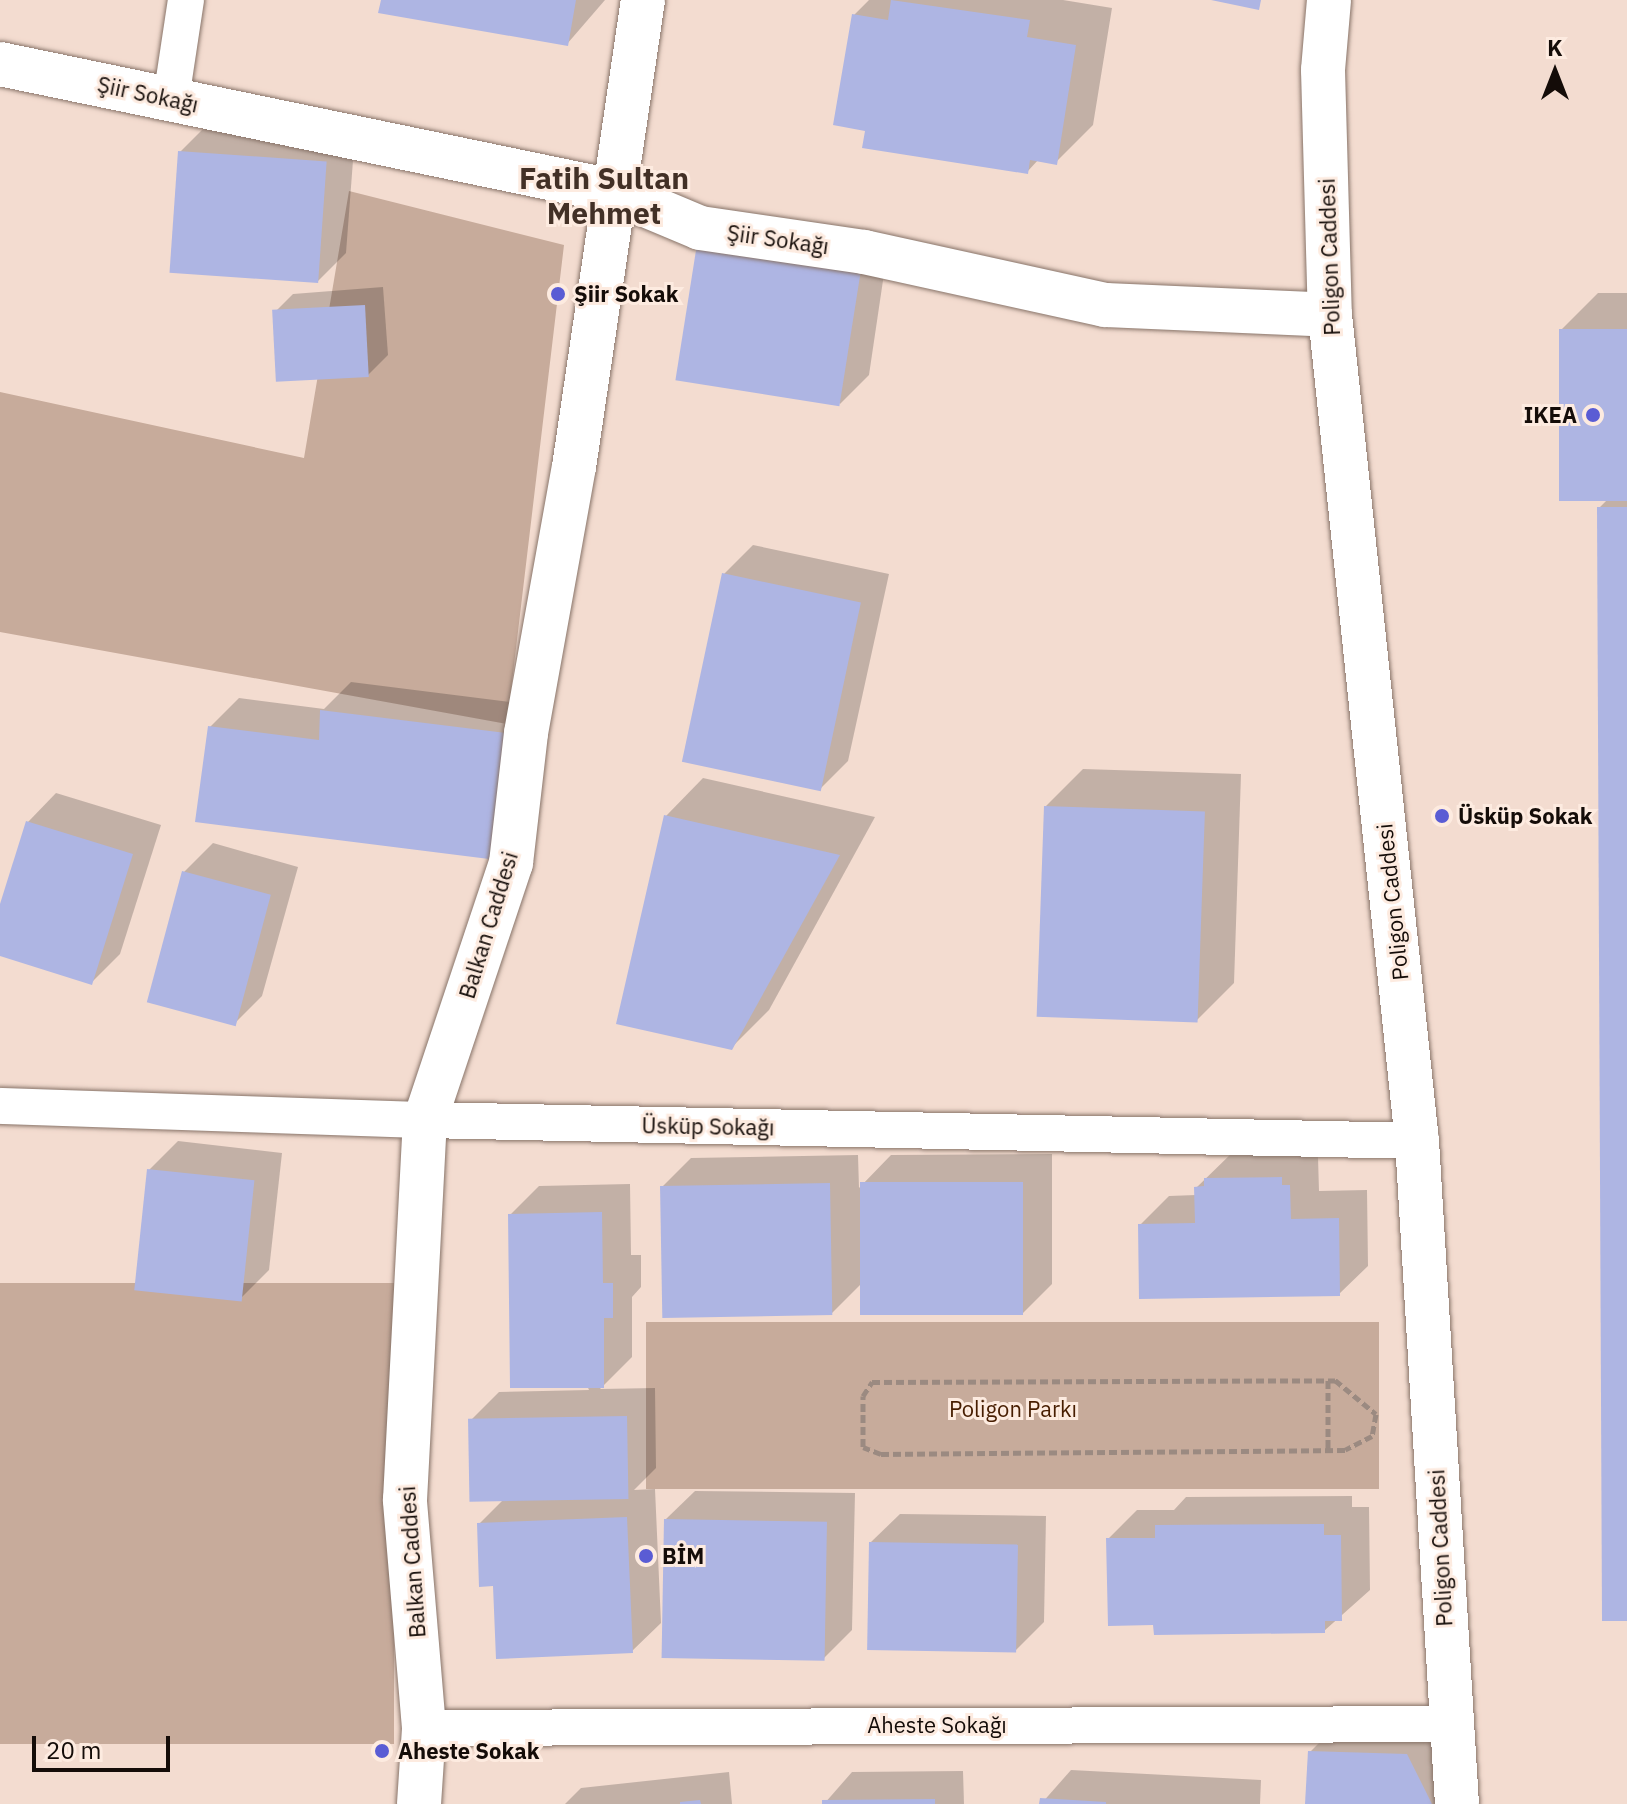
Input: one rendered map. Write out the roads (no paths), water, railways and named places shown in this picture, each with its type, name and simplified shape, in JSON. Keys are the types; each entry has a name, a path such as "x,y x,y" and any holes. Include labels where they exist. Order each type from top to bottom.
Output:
{"street":[{"path":"171,99 186,0"},
{"name":"Balkan Caddesi","path":"419,1804 424,1728 405,1500 425,1120 511,863 526,733 574,467 612,191 643,0"},
{"name":"Poligon Caddesi","path":"1329,0 1323,70 1330,315 1417,1141 1457,1804"},
{"name":"Şiir Sokağı","path":"0,64 612,191 700,228 864,252 1105,305 1330,315"},
{"name":"Üsküp Sokağı","path":"0,1106 425,1120 1417,1141"},
{"name":"Aheste Sokağı","path":"424,1728 1450,1724"}],"place":[{"name":"Şiir Sokak","path":"558,294"},
{"name":"IKEA","path":"1593,415"},
{"name":"Üsküp Sokak","path":"1442,816"},
{"name":"BİM","path":"646,1556"},
{"name":"Aheste Sokak","path":"382,1751"}],"district":[{"name":"Fatih Sultan Mehmet","path":"604,195"}],"park label":[{"name":"Poligon Parkı","path":"1013,1409"}]}
